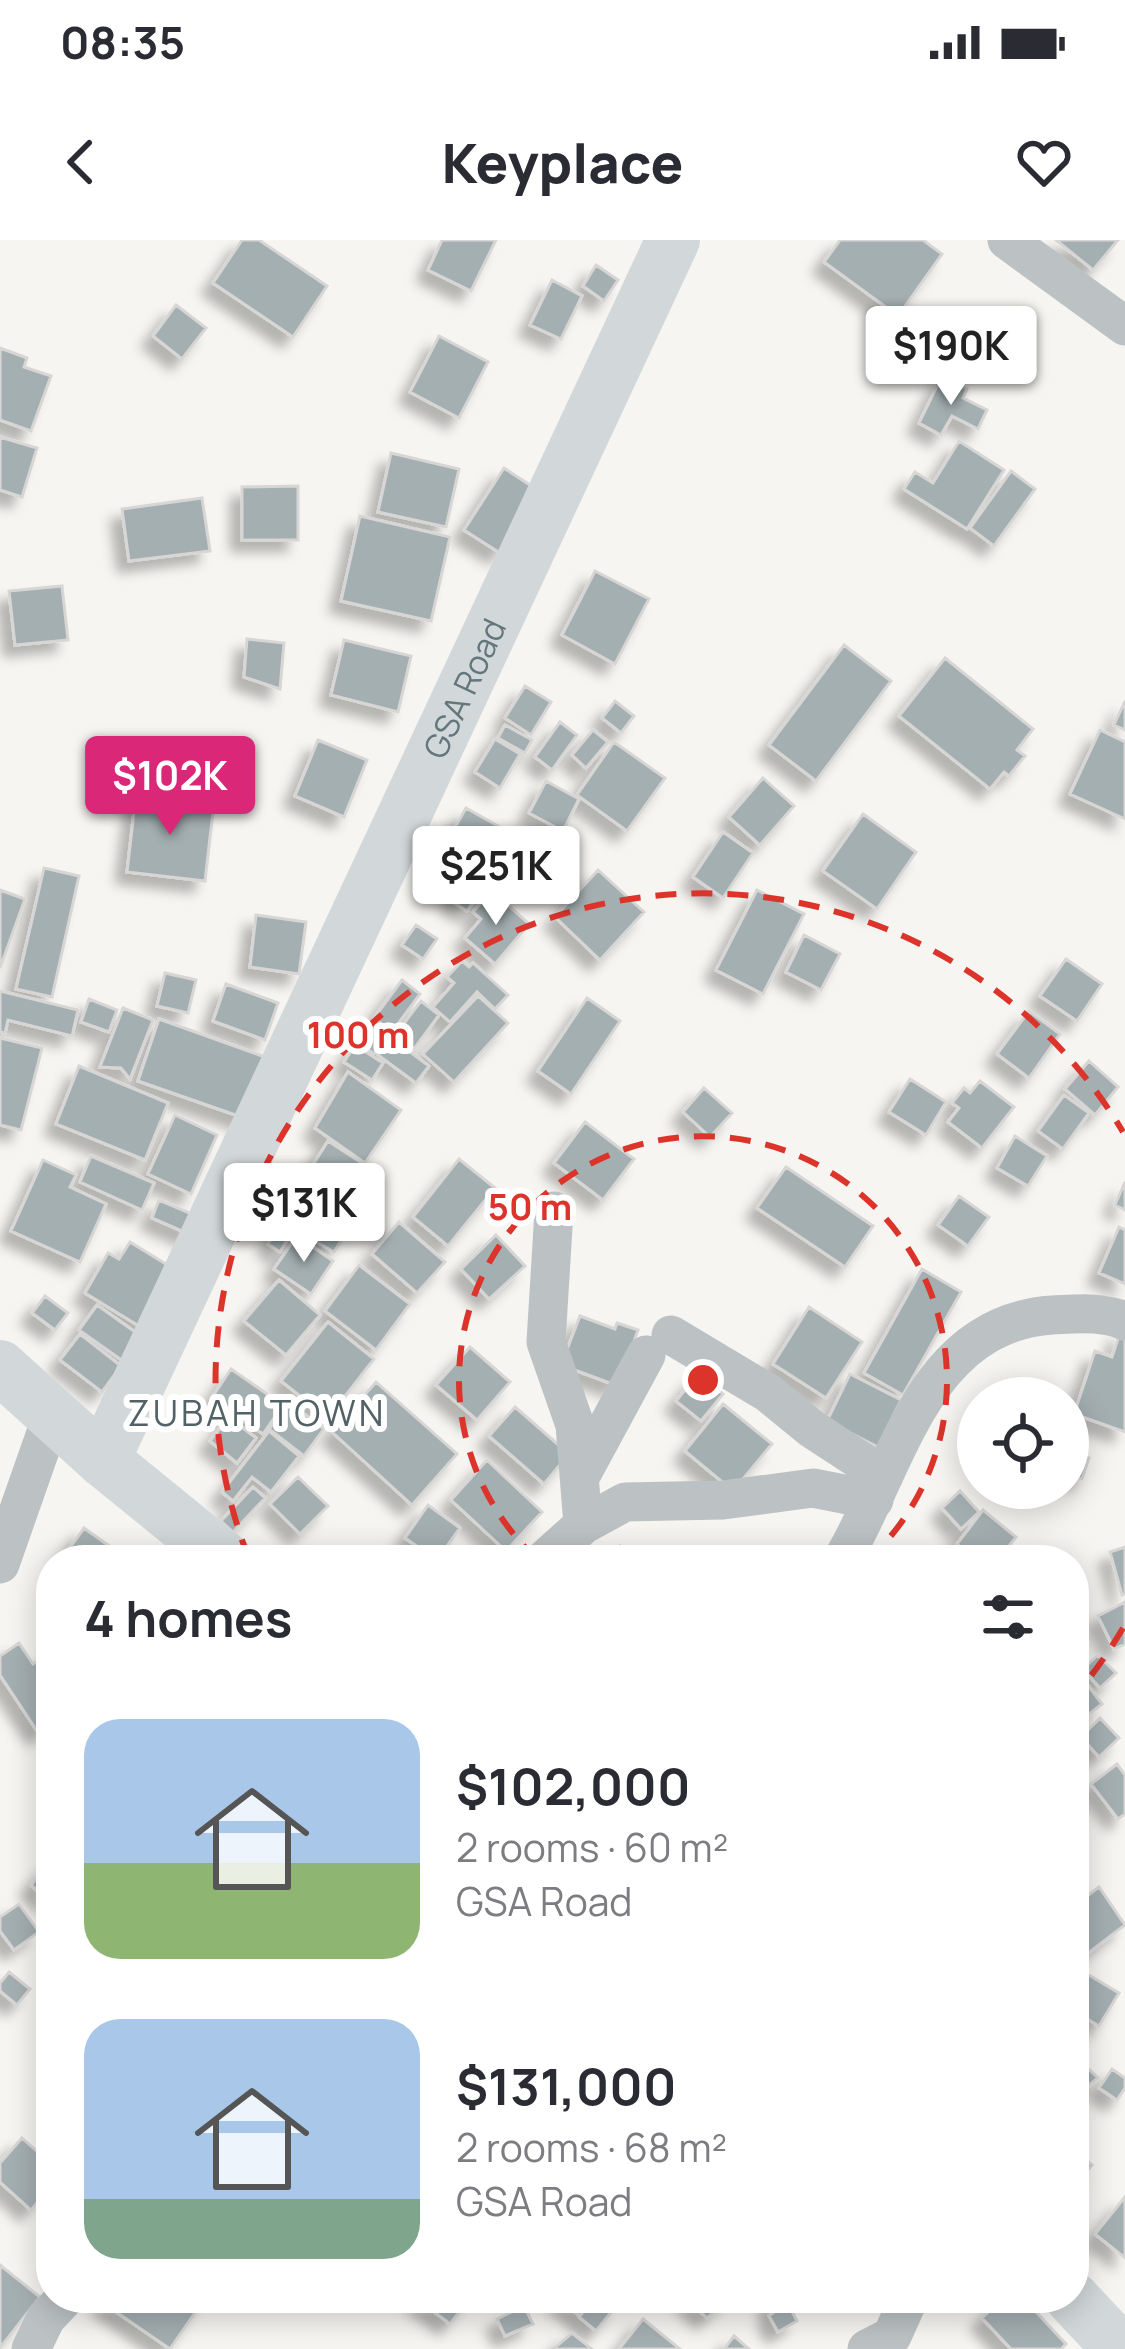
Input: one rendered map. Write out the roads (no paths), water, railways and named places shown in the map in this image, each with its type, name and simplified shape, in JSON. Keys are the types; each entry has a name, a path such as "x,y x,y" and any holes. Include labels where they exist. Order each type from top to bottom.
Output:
{"street":[{"name":"GSA Road","path":"103,1460 673,240"},
{"path":"1007,240 1125,326"},
{"path":"554,1211 546,1342 575,1425 583,1525"},
{"path":"850,1545 920,1400 968,1343 1010,1322 1037,1316 1112,1316 1125,1321"},
{"path":"578,1480 658,1345 769,1393 879,1488"},
{"path":"0,1367 208,1545"},
{"path":"0,1564 53,1414"},
{"path":"561,1545 583,1525 625,1502 723,1500 813,1488 879,1488"},
{"path":"31,2349 51,2313"},
{"path":"867,2349 892,2336 902,2313"},
{"path":"1086,2313 1120,2349"}],"district":[{"name":"ZUBAH TOWN","path":"257,1412"}]}
